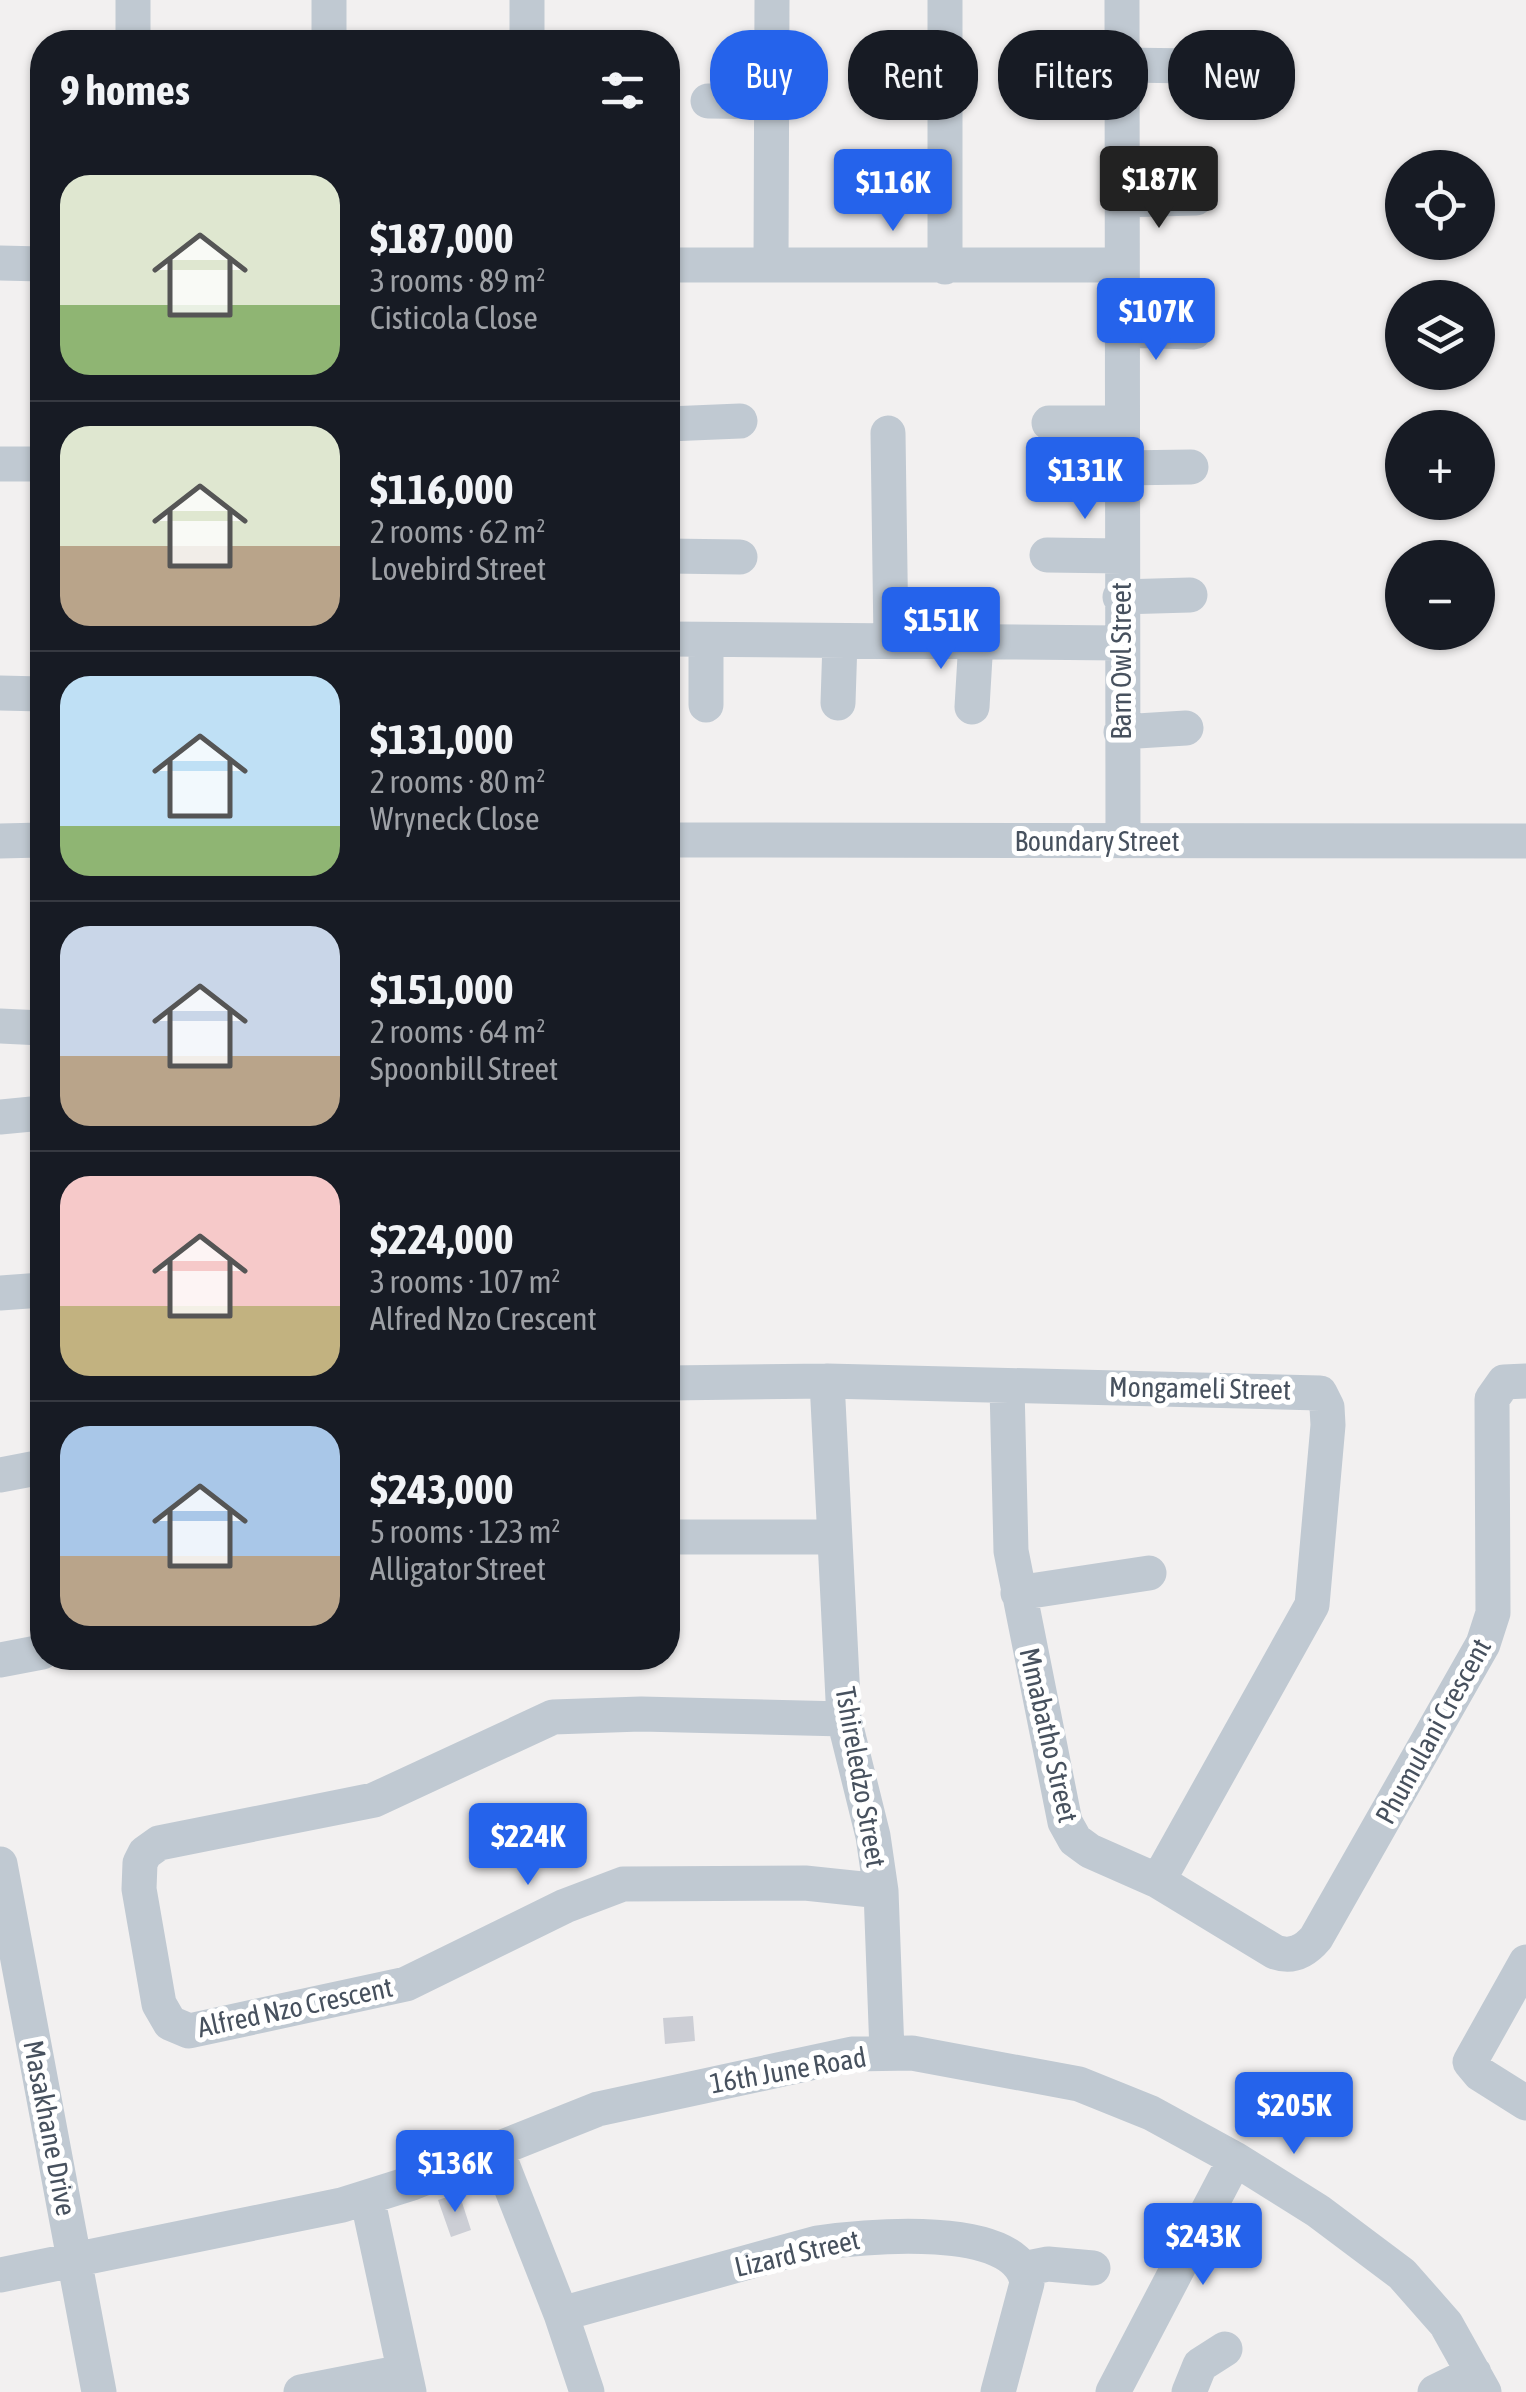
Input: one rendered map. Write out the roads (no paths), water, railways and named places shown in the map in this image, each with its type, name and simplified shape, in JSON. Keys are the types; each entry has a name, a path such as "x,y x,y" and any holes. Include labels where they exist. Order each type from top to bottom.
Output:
{"street":[{"path":"133,0 133,30"},
{"path":"328,0 329,30"},
{"path":"527,0 527,30"},
{"path":"772,0 772,30"},
{"path":"944,0 945,267"},
{"name":"Barn Owl Street","path":"1122,0 1122,30"},
{"path":"771,265 773,120"},
{"name":"Barn Owl Street","path":"1122,120 1119,265 1123,841"},
{"path":"1120,200 1196,198"},
{"path":"0,264 30,264"},
{"path":"680,266 1119,265"},
{"path":"1120,330 1194,332"},
{"path":"680,424 740,421"},
{"path":"1049,423 1120,423"},
{"path":"888,432 891,640"},
{"path":"0,464 30,464"},
{"path":"1121,468 1191,467"},
{"path":"1047,555 1122,556"},
{"path":"680,556 740,557"},
{"path":"1120,597 1190,595"},
{"path":"680,639 1120,642"},
{"path":"706,640 706,705"},
{"path":"972,707 976,640"},
{"path":"838,703 840,642"},
{"path":"0,693 30,694"},
{"path":"1121,732 1186,728"},
{"path":"0,841 30,840"},
{"name":"Boundary Street","path":"680,840 1526,840"},
{"path":"0,1026 30,1027"},
{"path":"0,1117 30,1114"},
{"path":"0,1292 30,1291"},
{"name":"Mongameli Street","path":"680,1383 827,1381 1320,1393 1328,1407 1318,1586 1312,1605 1158,1882"},
{"name":"Tshireledzo Street","path":"827,1381 844,1719 873,1836 882,1892 887,2052"},
{"name":"Phumulani Crescent","path":"1288,1954 1306,1948 1316,1938 1483,1644 1493,1613 1492,1398 1504,1382 1526,1381"},
{"name":"Mmabatho Street","path":"1006,1387 1007,1513 1018,1593 1064,1822 1080,1846 1158,1882 1275,1952 1288,1954"},
{"path":"0,1475 30,1470"},
{"path":"680,1537 834,1537"},
{"path":"1018,1593 1150,1572"},
{"path":"0,1660 30,1654"},
{"name":"Alfred Nzo Crescent","path":"844,1719 641,1714 553,1717 374,1800 159,1843 145,1853 139,1874 159,2004 170,2023 189,2030 389,1989 622,1884 805,1883 882,1892"},
{"name":"Masakhane Drive","path":"0,1864 100,2392"},
{"path":"1526,1962 1472,2056 1474,2069 1526,2103"},
{"name":"16th June Road","path":"0,2276 367,2197 598,2109 852,2054 936,2055 1079,2084 1152,2113 1235,2159 1318,2211 1402,2274 1446,2324 1479,2383"},
{"path":"496,2149 562,2314 587,2392"},
{"path":"1113,2392 1235,2159"},
{"path":"301,2392 406,2382 367,2197"},
{"name":"Lizard Street","path":"562,2314 818,2243 859,2236 986,2245 1010,2256 1024,2270"},
{"path":"998,2392 1027,2284 1024,2270 1048,2264 1094,2268"},
{"path":"1190,2392 1200,2364 1225,2349"},
{"path":"1435,2392 1479,2383"}]}
